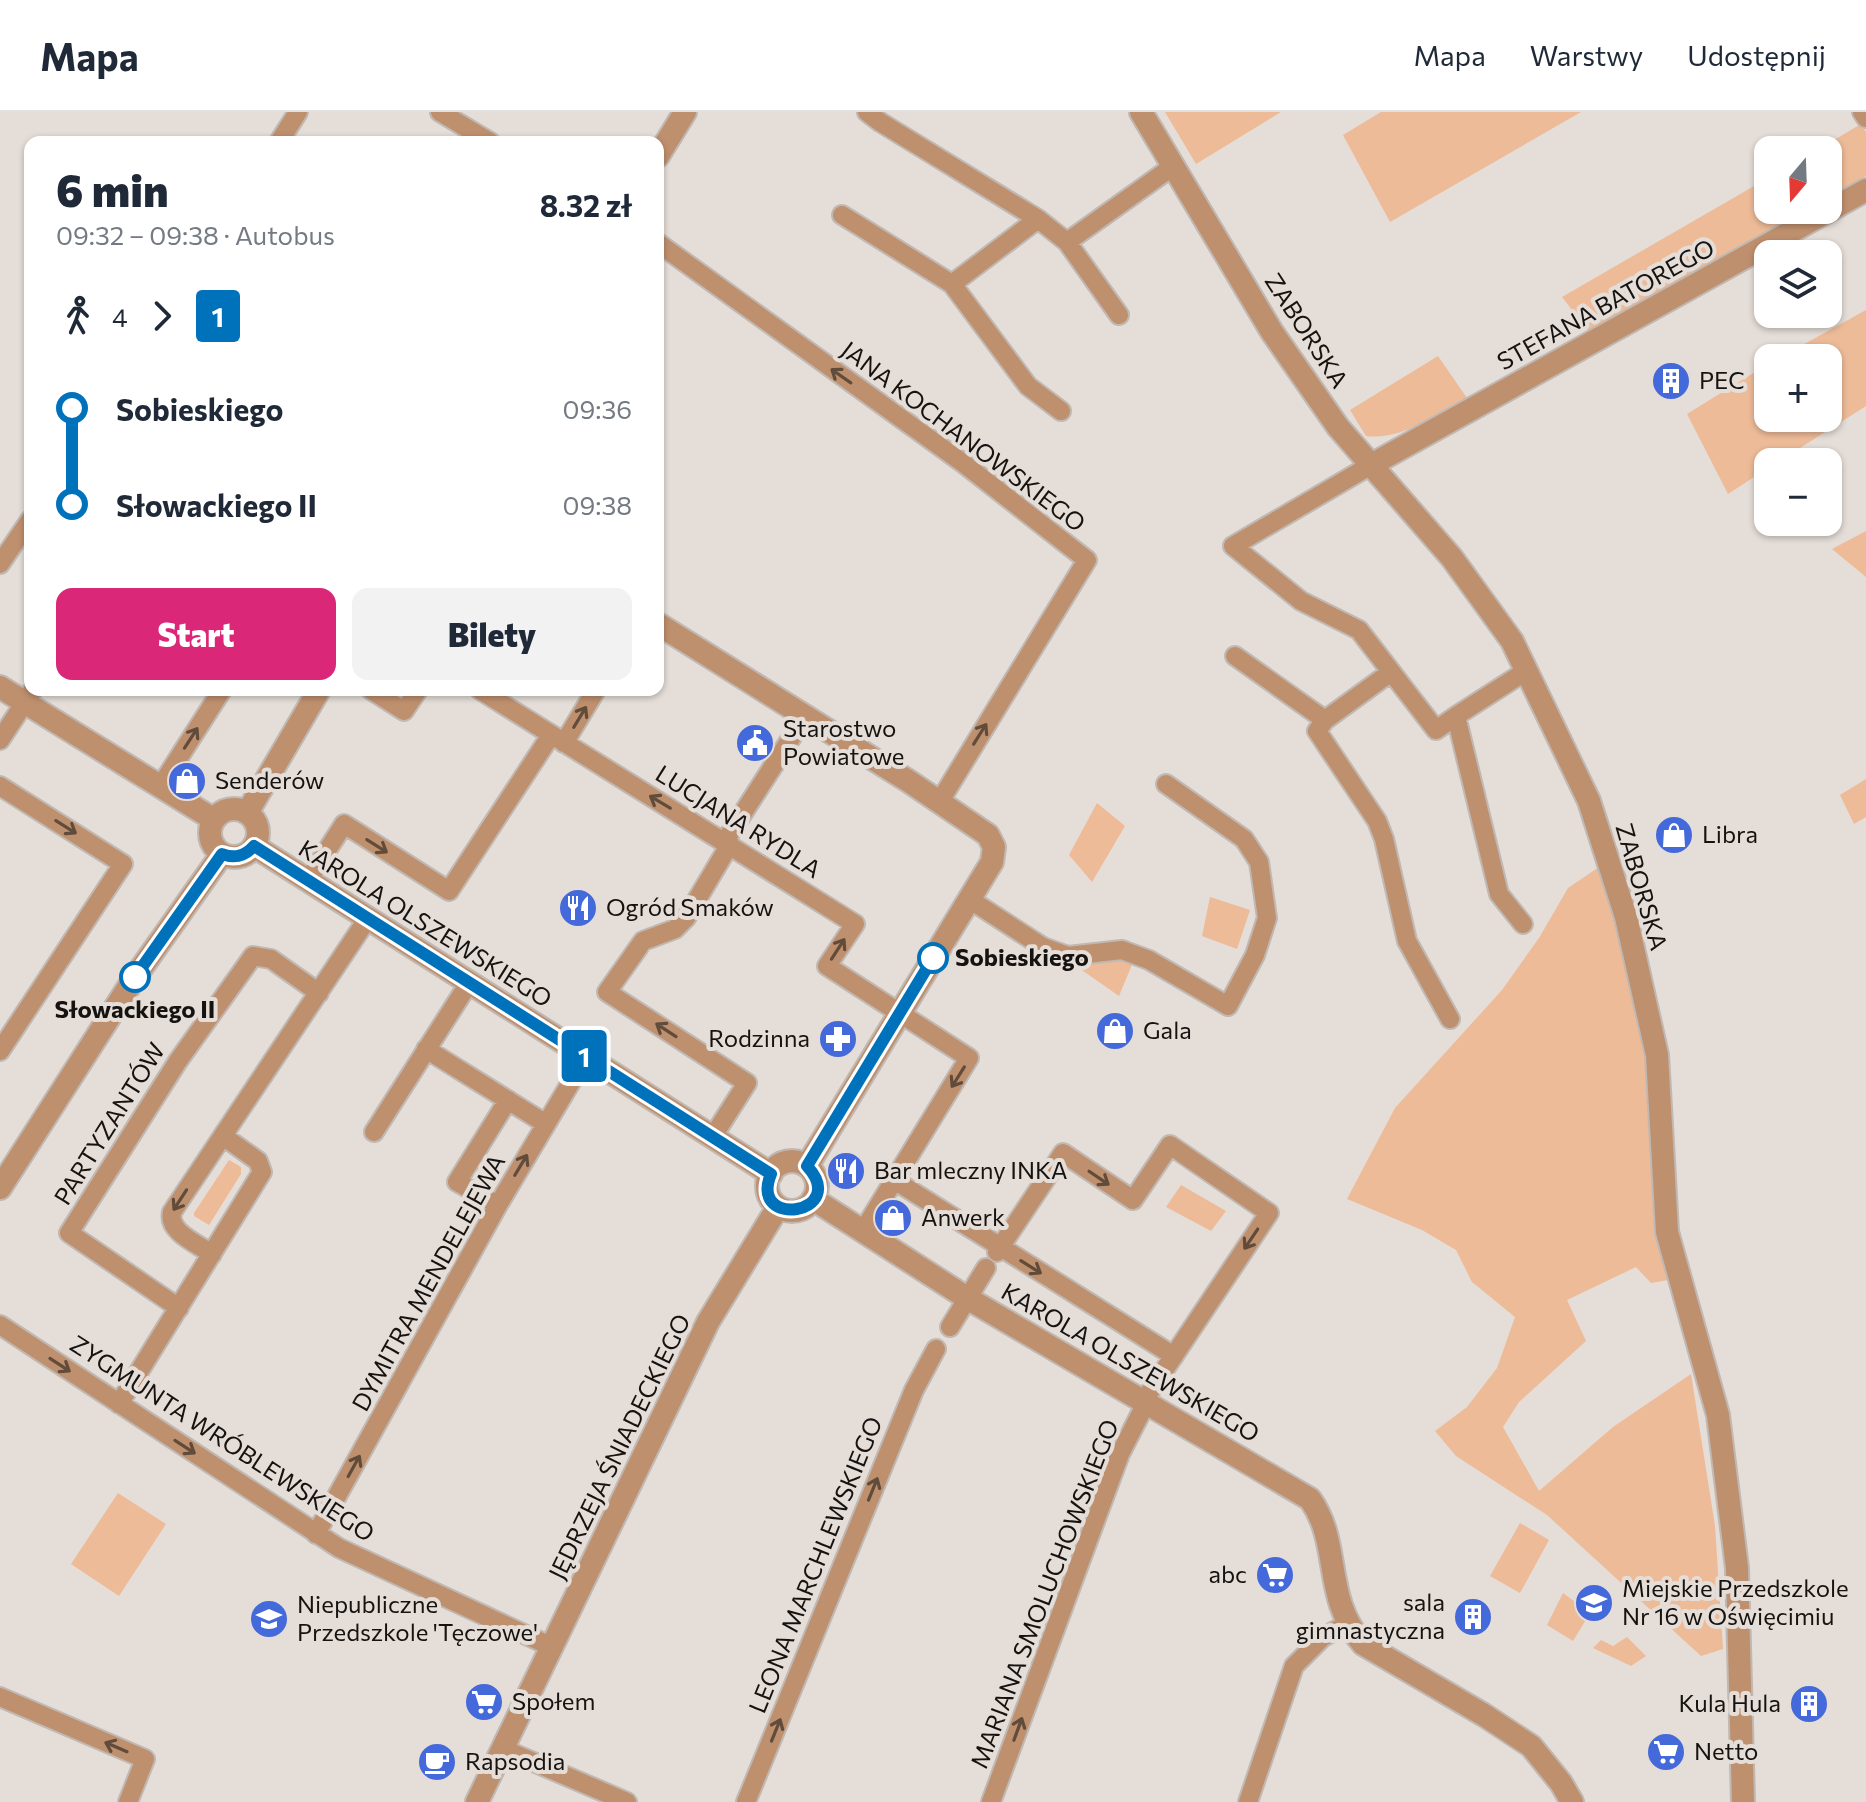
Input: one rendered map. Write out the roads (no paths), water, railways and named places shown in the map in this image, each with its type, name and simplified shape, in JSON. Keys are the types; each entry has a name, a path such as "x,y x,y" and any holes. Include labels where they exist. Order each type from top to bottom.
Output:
{"street":[{"path":"283,136 298,112"},
{"path":"440,112 480,136"},
{"path":"664,146 685,112"},
{"path":"867,112 1038,219 1067,242 1119,315"},
{"name":"ZABORSKA","path":"1141,112 1272,332 1338,427 1452,558 1512,641 1589,801 1626,917 1657,1055 1667,1232 1718,1415 1737,1568 1743,1802"},
{"path":"1862,112 1866,118"},
{"path":"1067,242 1172,167"},
{"name":"STEFANA BATOREGO","path":"1371,465 1866,190"},
{"path":"842,215 952,284 1028,386 1061,411"},
{"path":"952,284 1038,219"},
{"name":"JANA KOCHANOWSKIEGO","path":"664,247 963,463 1087,560 940,801"},
{"path":"1371,465 1233,546 1301,601 1359,630 1436,730 1526,671"},
{"path":"0,564 24,529"},
{"path":"664,628 940,801 988,835 994,847 992,862 807,1166"},
{"path":"1235,656 1325,720"},
{"path":"1391,672 1325,720 1317,731 1377,821 1384,839 1407,941 1450,1019"},
{"path":"0,687 24,694"},
{"path":"0,740 30,696 160,787 213,819"},
{"path":"160,787 218,696"},
{"path":"247,813 315,696"},
{"path":"380,696 404,711 414,696"},
{"name":"LUCJANA RYDLA","path":"489,696 855,924 827,966 898,1014"},
{"path":"308,880 344,824 449,891 591,696"},
{"path":"712,1138 747,1083 607,992 643,941 675,929 686,918 727,843 806,715"},
{"path":"1456,716 1499,894 1523,924"},
{"path":"969,899 1043,947 1068,956 1122,950 1149,960 1228,1006 1255,955 1267,918 1259,862 1244,839 1166,784"},
{"path":"0,786 123,864 0,1051"},
{"path":"226,810 247,813 253,818 258,832 254,846 236,857 215,849 209,834 213,819 226,810"},
{"name":"KAROLA OLSZEWSKIEGO","path":"254,846 771,1174"},
{"path":"0,1188 135,977 222,854"},
{"path":"212,1254 175,1229 171,1218 368,918"},
{"name":"PARTYZANTÓW","path":"179,1308 69,1233 178,1061 253,956 271,959 319,993"},
{"path":"374,1132 469,983"},
{"path":"863,1231 969,1058 898,1014"},
{"path":"426,1049 546,1124"},
{"name":"DYMITRA MENDELEJEWA","path":"316,1534 498,1205 586,1057"},
{"path":"498,1205 457,1182 508,1100"},
{"path":"119,1404 262,1172 258,1161 223,1136"},
{"name":"MARIANA SMOLUCHOWSKIEGO","path":"991,1802 1120,1454 1145,1403 1174,1356 1269,1213 1170,1145 1133,1200 1063,1153 994,1255"},
{"path":"792,1161 807,1166 816,1179 813,1199 808,1205 793,1211 778,1207 769,1195 768,1180 771,1174 784,1163 792,1161"},
{"path":"894,1180 994,1255 1174,1356"},
{"name":"KAROLA OLSZEWSKIEGO","path":"813,1199 967,1298 1310,1499 1325,1527 1334,1584 1348,1624"},
{"name":"JĘDRZEJA ŚNIADECKIEGO","path":"477,1802 708,1322 778,1207"},
{"path":"950,1327 994,1255"},
{"name":"ZYGMUNTA WRÓBLEWSKIEGO","path":"0,1325 339,1548 552,1647"},
{"name":"LEONA MARCHLEWSKIEGO","path":"746,1802 914,1390 936,1349"},
{"path":"1248,1802 1294,1666 1323,1637 1348,1624 1363,1644 1531,1746 1572,1802"},
{"path":"0,1697 145,1759 128,1802"},
{"path":"503,1749 627,1802"}],"place":[{"name":"PEC","path":"1671,381"},
{"name":"Starostwo Powiatowe","path":"755,743"},
{"name":"Senderów","path":"187,781"},
{"name":"Libra","path":"1674,835"},
{"name":"Ogród Smaków","path":"578,908"},
{"name":"Sobieskiego","path":"933,958"},
{"name":"Słowackiego II","path":"135,977"},
{"name":"Gala","path":"1115,1031"},
{"name":"Rodzinna","path":"838,1039"},
{"name":"Bar mleczny INKA","path":"846,1171"},
{"name":"Anwerk","path":"893,1218"},
{"name":"abc","path":"1275,1575"},
{"name":"Miejskie Przedszkole Nr 16 w Oświęcimiu","path":"1594,1603"},
{"name":"sala gimnastyczna","path":"1473,1617"},
{"name":"Niepubliczne Przedszkole 'Tęczowe'","path":"269,1619"},
{"name":"Społem","path":"484,1702"},
{"name":"Kula Hula","path":"1809,1704"},
{"name":"Netto","path":"1666,1752"},
{"name":"Rapsodia","path":"437,1762"}]}
